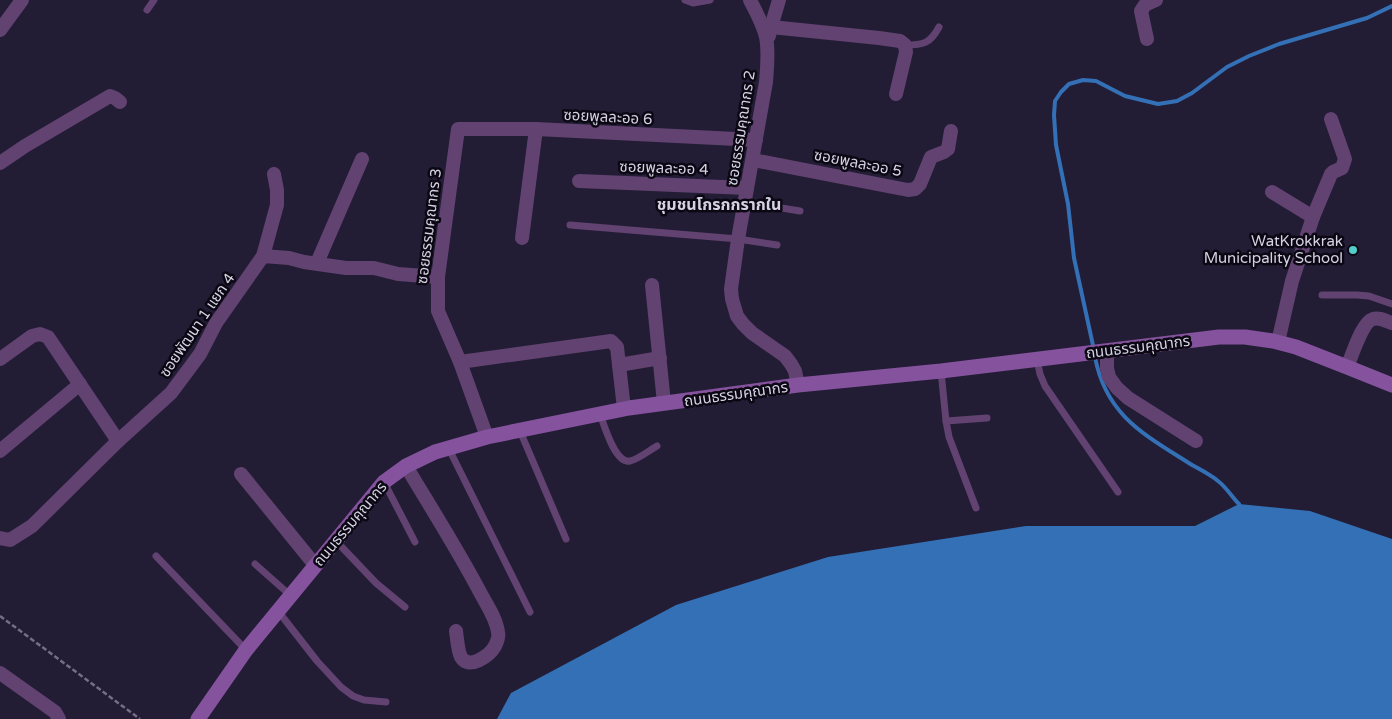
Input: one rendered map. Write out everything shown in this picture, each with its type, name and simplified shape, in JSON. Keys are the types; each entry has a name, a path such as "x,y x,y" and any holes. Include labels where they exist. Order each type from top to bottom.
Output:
{"street":[{"path":"0,30 22,0"},
{"name":"ซอยธรรมคุณากร 2","path":"750,0 766,38 766,82 738,239 731,289 732,299 737,316 743,324 752,333 785,356 796,371 798,385"},
{"path":"767,55 771,27 778,0"},
{"path":"1147,39 1141,11 1145,5 1156,0"},
{"path":"771,27 900,41 905,45 906,52 896,94"},
{"path":"0,163 25,146 110,96 120,102"},
{"path":"1278,342 1292,281 1313,217 1331,174 1342,168 1345,159 1331,119"},
{"name":"ซอยพูลละออ 6","path":"458,129 536,129 756,140"},
{"name":"ซอยธรรมคุณากร 3","path":"458,129 438,277 438,311 460,362 488,437"},
{"path":"522,238 536,129"},
{"name":"ซอยพูลละออ 5","path":"753,160 908,190 915,189 920,184 931,158 948,149 951,131"},
{"path":"317,263 362,159"},
{"name":"ซอยพัฒนา 1 แยก 4","path":"0,538 10,540 32,526 118,441 171,393 200,354 216,323 263,256 277,205 274,174"},
{"name":"ซอยพูลละออ 4","path":"579,181 748,188"},
{"path":"1272,192 1313,217"},
{"path":"263,256 289,258 346,268 374,268 398,274 438,277"},
{"path":"652,285 664,403"},
{"path":"1347,367 1364,326 1370,320 1376,318 1392,323"},
{"path":"0,359 32,336 40,334 48,337 118,441"},
{"name":"ถนนธรรมคุณากร","path":"198,719 246,650 384,482 406,466 448,448 488,437 624,409 664,403 798,385 941,371 1219,337 1245,337 1278,342 1392,385"},
{"path":"460,362 611,341 617,346 624,409"},
{"path":"1104,351 1109,377 1117,388 1128,398 1196,441"},
{"path":"619,365 660,358"},
{"path":"0,451 80,384"},
{"path":"406,466 466,564 495,620 499,633 494,649 472,663 466,662 461,657 456,631"},
{"path":"241,474 315,565"},
{"path":"0,673 55,712 59,719"}],"lane":[{"path":"148,10 154,0"},
{"path":"685,0 693,3 710,0"},
{"path":"905,45 922,45 934,35 939,27"},
{"path":"745,202 800,211"},
{"path":"570,225 738,239 777,245"},
{"path":"1322,295 1369,296 1392,304"},
{"path":"1037,359 1045,386 1118,492"},
{"path":"941,371 949,437 976,508"},
{"path":"600,414 611,442 619,457 625,461 631,461 657,446"},
{"path":"946,421 986,418"},
{"path":"520,431 566,539"},
{"path":"448,448 530,612"},
{"path":"384,482 416,542"},
{"path":"336,541 376,583 405,607"},
{"path":"156,556 246,650"},
{"path":"255,564 290,595"},
{"path":"278,610 317,661 341,687 353,696 364,700 386,702"}],"path":[{"path":"0,616 140,719"}],"water":[{"path":"1239,504 1310,511 1392,539 1392,719 497,719 511,693 676,605 828,557 1026,526 1195,526"}],"waterway":[{"path":"1094,350 1074,258 1068,204 1056,145 1055,101 1061,92 1069,84 1083,80 1096,81 1125,96 1158,104 1177,101 1192,93 1227,67 1249,56 1279,44 1367,18 1392,6"},
{"path":"1095,357 1100,377 1108,395 1130,422 1159,444 1224,486 1239,504 1240,509"}],"place":[{"name":"WatKrokkrak Municipality School","path":"1353,250"}],"district":[{"name":"ชุมชนโกรกกรากใน","path":"719,205"}]}
